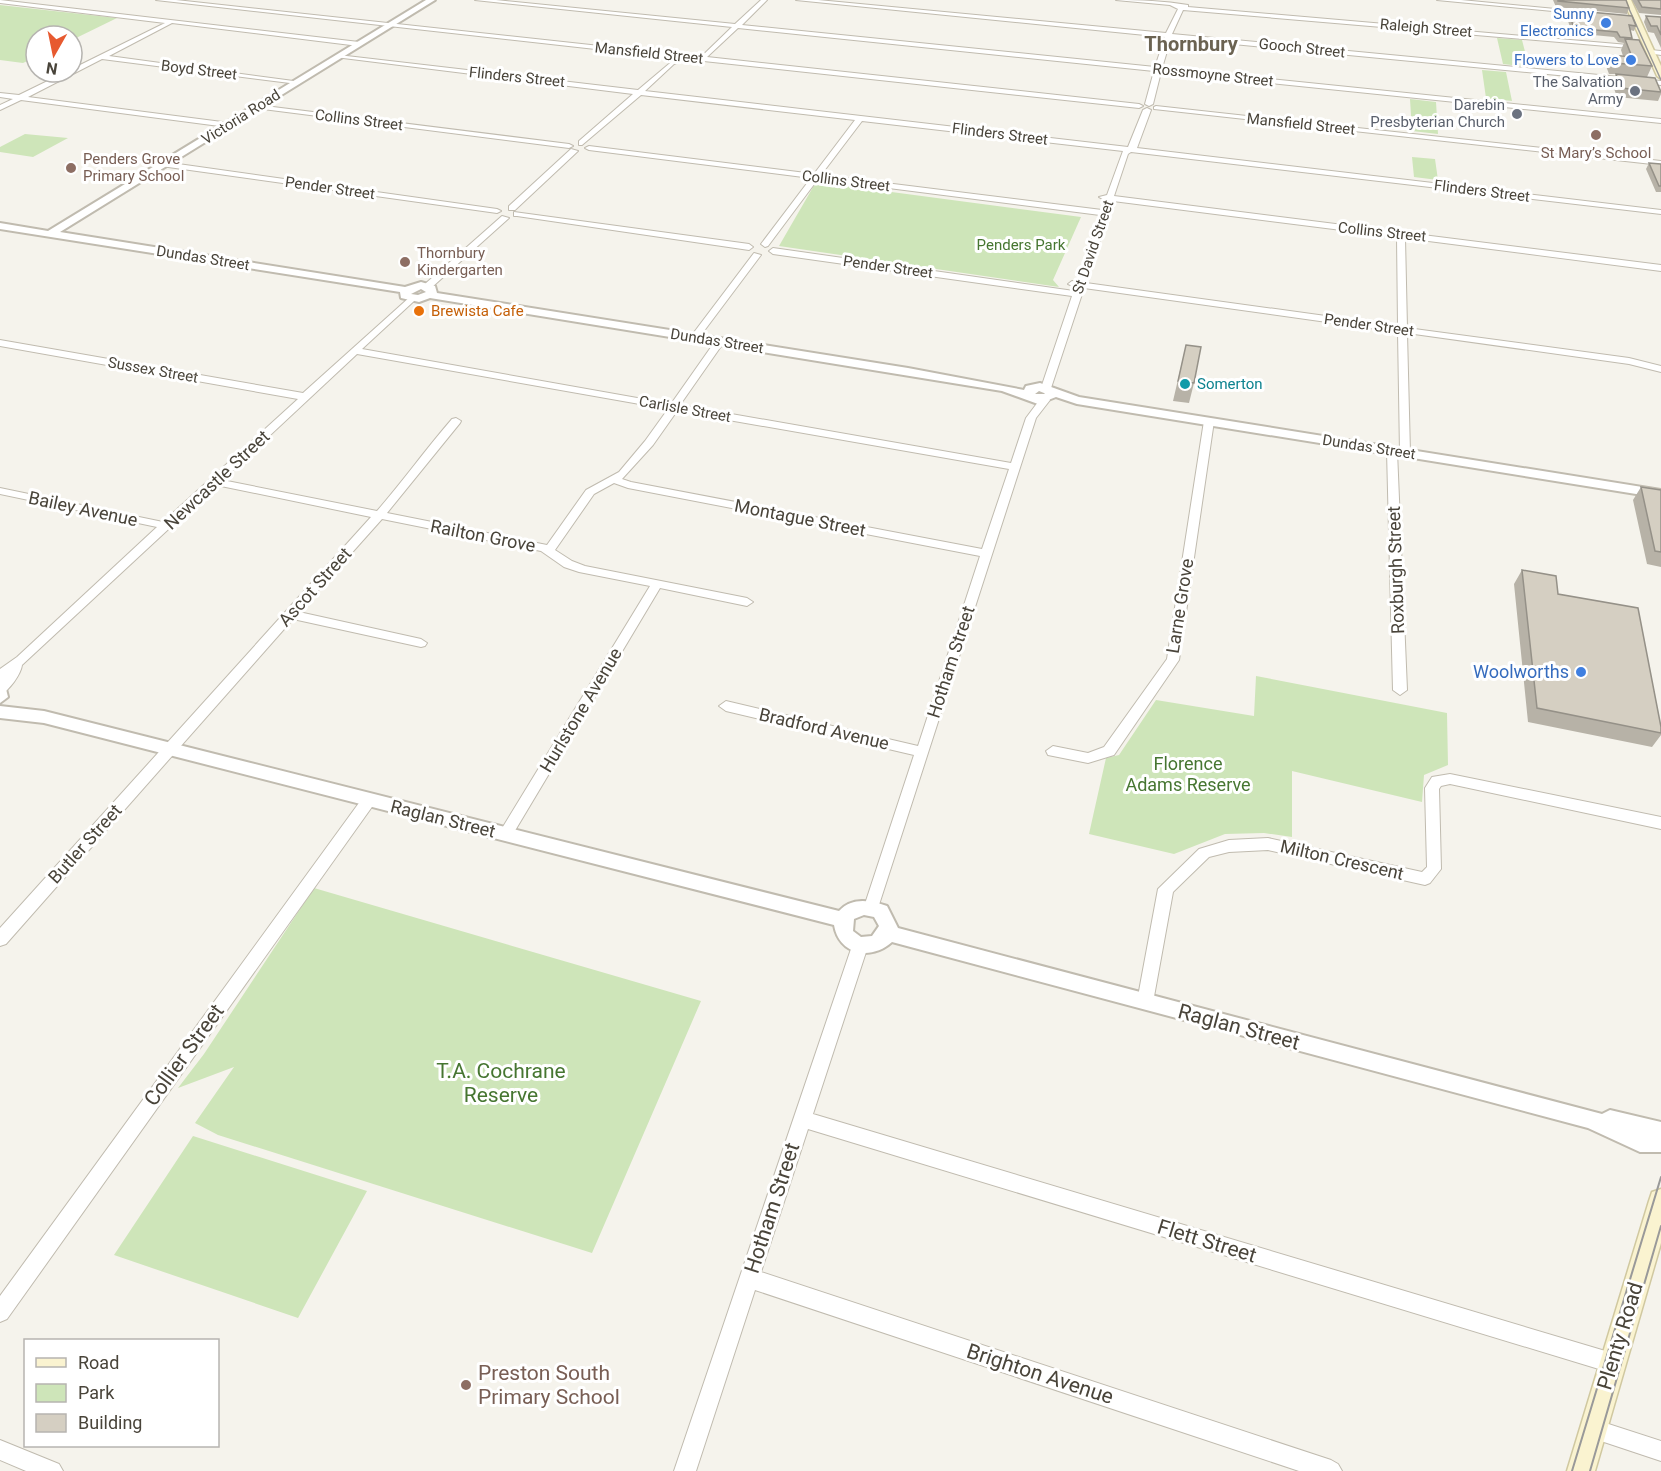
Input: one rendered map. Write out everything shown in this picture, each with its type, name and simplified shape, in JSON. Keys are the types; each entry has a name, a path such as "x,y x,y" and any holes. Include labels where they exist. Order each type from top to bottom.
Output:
{"main road":[{"path":"1627,0 1661,76"},
{"path":"1634,17 1646,18"},
{"name":"Plenty Road","path":"1581,1471 1661,1201"}],"street":[{"name":"Mansfield Street","path":"159,0 1661,163"},
{"name":"Victoria Road","path":"51,234 431,0"},
{"name":"Rossmoyne Street","path":"478,0 1661,121"},
{"path":"710,60 764,0"},
{"path":"702,59 770,0"},
{"name":"Gooch Street","path":"799,0 1661,83"},
{"name":"Raleigh Street","path":"1119,0 1649,50 1661,53"},
{"path":"1440,0 1472,1 1595,14"},
{"path":"0,2 359,44"},
{"name":"St David Street","path":"1106,197 1125,152 1134,147 1150,107 1168,35 1179,5"},
{"path":"1623,16 1634,17"},
{"path":"84,66 170,23"},
{"name":"Boyd Street","path":"101,57 297,82"},
{"name":"Flinders Street","path":"338,57 1661,212"},
{"path":"429,291 515,211 571,149 585,146 677,58"},
{"path":"0,108 48,84"},
{"path":"0,95 227,125"},
{"name":"Collins Street","path":"257,107 571,149"},
{"path":"765,244 861,117"},
{"name":"Collins Street","path":"585,146 814,178 1101,212"},
{"name":"St David Street","path":"1039,394 1106,197 1120,148"},
{"name":"Pender Street","path":"164,164 497,211"},
{"name":"Collins Street","path":"1106,197 1661,268"},
{"path":"505,218 496,216 497,211 515,211 749,247 765,244 772,246 773,251 758,255 695,337"},
{"name":"Dundas Street","path":"0,226 408,294 416,286 429,291 719,342 1661,494"},
{"name":"Roxburgh Street","path":"1400,690 1399,452 1403,330 1401,236"},
{"path":"749,247 749,251 758,255"},
{"name":"Pender Street","path":"773,251 1040,288 1109,289 1629,362 1661,369"},
{"name":"Newcastle Street","path":"0,675 21,660 215,482 355,351 408,294"},
{"path":"549,550 590,492 623,474 674,407 719,342"},
{"name":"Sussex Street","path":"0,343 306,397"},
{"name":"Carlisle Street","path":"355,351 1015,467"},
{"name":"Pender Street","path":"1629,362 1661,363"},
{"name":"Hotham Street","path":"872,907 1039,394"},
{"name":"Ascot Street","path":"169,749 380,515 456,421"},
{"name":"Larne Grove","path":"1053,751 1088,758 1109,751 1173,660 1209,421"},
{"name":"Montague Street","path":"614,479 628,485 987,554"},
{"name":"Railton Grove","path":"215,482 549,550 575,566 747,602"},
{"name":"Bailey Avenue","path":"0,491 167,526"},
{"name":"Hurlstone Avenue","path":"505,835 657,584"},
{"path":"290,614 421,643"},
{"name":"Newcastle Street","path":"0,695 21,660"},
{"name":"Raglan Street","path":"0,695 44,717"},
{"name":"Bradford Avenue","path":"726,706 921,752"},
{"name":"Raglan Street","path":"0,712 44,717 843,920"},
{"name":"Butler Street","path":"0,939 169,749"},
{"name":"Milton Crescent","path":"1145,1002 1166,889 1204,853 1229,846 1268,844 1425,879 1434,869 1432,788 1437,781 1450,779 1661,823"},
{"name":"Collier Street","path":"0,1312 369,800"},
{"path":"872,907 886,917 888,933 876,945 860,946 844,935 843,920 854,909 872,907"},
{"name":"Raglan Street","path":"888,933 1591,1119 1640,1142 1661,1142"},
{"name":"Hotham Street","path":"685,1471 860,946"},
{"name":"Flett Street","path":"801,1119 1612,1363"},
{"name":"Raglan Street","path":"1591,1119 1613,1120 1661,1132"},
{"name":"Brighton Avenue","path":"749,1278 1331,1471"},
{"path":"1593,1429 1661,1450"},
{"path":"0,1450 52,1471"}],"green space":[{"path":"0,5 117,18 84,34 84,24 24,24 24,63 0,60"},
{"path":"1497,38 1522,40 1529,67 1503,64"},
{"path":"1482,70 1506,72 1512,101 1486,98"},
{"path":"1410,99 1436,102 1438,134 1412,131"},
{"path":"25,134 68,138 33,157 0,152 0,147"},
{"path":"1412,157 1435,159 1438,180 1414,177"},
{"name":"Penders Park","path":"816,182 1081,217 1053,280 1059,287 779,246"},
{"name":"Florence Adams Reserve","path":"1256,676 1447,713 1448,765 1424,775 1422,802 1292,771 1292,837 1264,833 1225,834 1174,854 1089,834 1106,758 1119,755 1156,700 1254,716"},
{"name":"T.A. Cochrane Reserve","path":"314,888 701,1001 592,1253 218,1135 195,1123 234,1067 178,1088 204,1054"},
{"path":"193,1136 367,1191 298,1318 114,1255"}],"building":[{"path":"1626,0 1629,8 1558,1"},
{"path":"1638,0 1661,0 1661,9 1642,7"},
{"path":"1568,10 1632,16 1636,26 1629,25 1632,38 1620,37 1617,32 1574,28"},
{"path":"1646,16 1661,17 1661,35 1657,26 1651,26"},
{"path":"1625,39 1639,40 1652,66 1614,63 1611,55 1632,57"},
{"path":"1616,74 1655,78 1661,92 1621,88"},
{"path":"1649,163 1661,164 1661,186 1659,186"},
{"path":"1186,345 1201,347 1194,383 1178,381"},
{"path":"1641,487 1661,490 1661,552 1655,551"},
{"name":"Woolworths","path":"1522,570 1556,576 1558,594 1638,608 1661,733 1537,708"}],"tram line":[{"path":"1625,0 1661,80"},
{"path":"1572,1471 1661,1177"},
{"path":"1590,1471 1661,1226"}],"place":[{"name":"Sunny Electronics","path":"1606,23"},
{"name":"Flowers to Love","path":"1631,60"},
{"name":"The Salvation Army","path":"1635,91"},
{"name":"Darebin Presbyterian Church","path":"1517,114"},
{"name":"St Mary’s School","path":"1596,135"},
{"name":"Penders Grove Primary School","path":"71,168"},
{"name":"Thornbury Kindergarten","path":"405,262"},
{"name":"Brewista Cafe","path":"419,311"},
{"name":"Somerton","path":"1185,384"},
{"name":"Woolworths","path":"1581,672"},
{"name":"Preston South Primary School","path":"466,1385"}],"district":[{"name":"Thornbury","path":"1191,44"}]}
